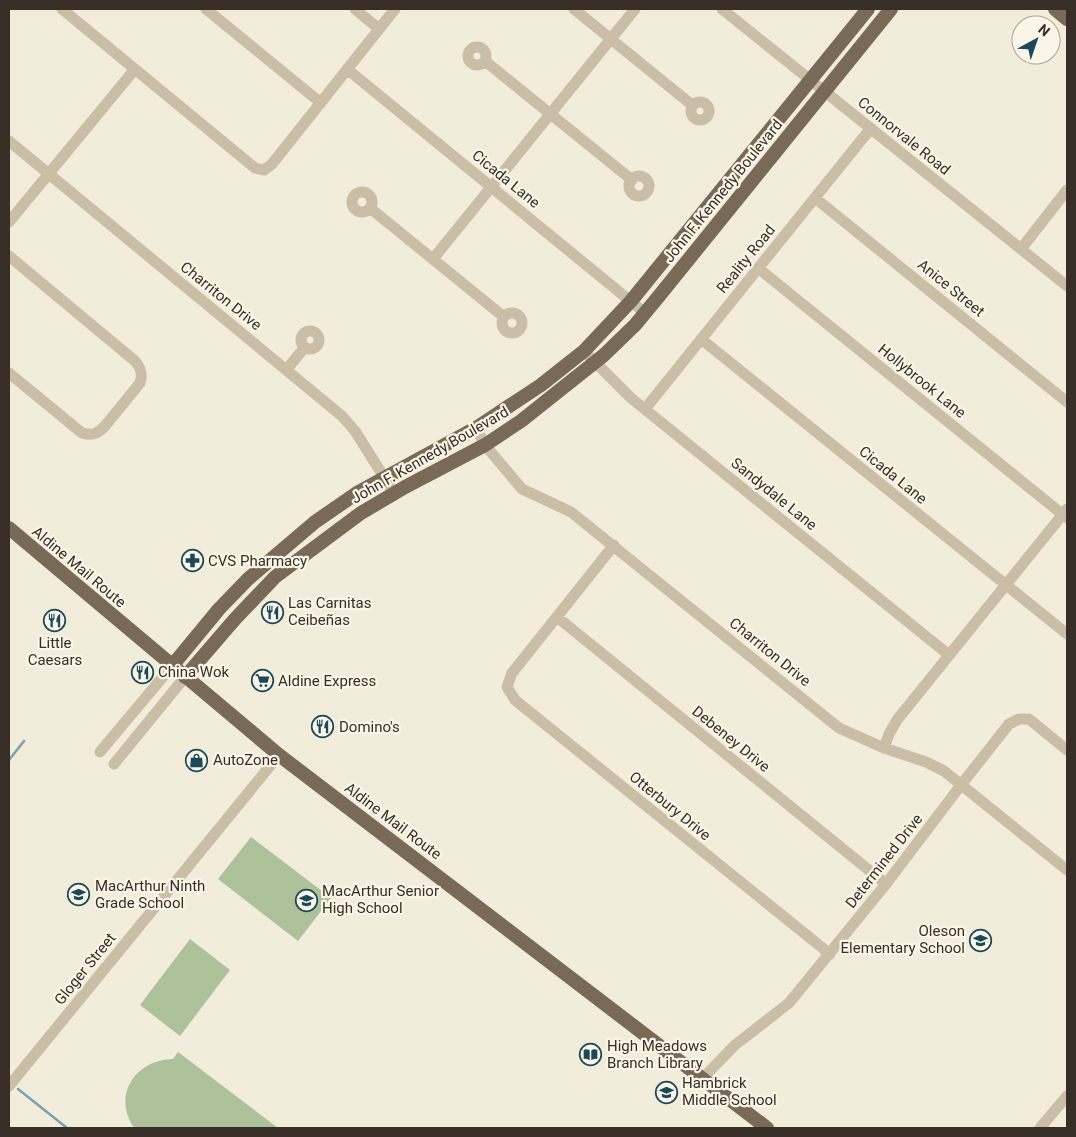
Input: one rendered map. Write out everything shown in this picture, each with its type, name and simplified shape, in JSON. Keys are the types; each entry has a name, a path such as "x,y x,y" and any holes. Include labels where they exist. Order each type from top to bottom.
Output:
{"main road":[{"name":"John F. Kennedy Boulevard","path":"172,666 218,609 267,562 315,522 358,493 476,428 541,385 584,351 631,301 868,9"},
{"name":"John F. Kennedy Boulevard","path":"185,677 235,619 277,575 361,513 485,445 521,421 595,363 645,313 891,9"},
{"path":"1055,9 1067,19"},
{"name":"Aldine Mail Route","path":"9,528 280,755 767,1128"},
{"path":"267,562 277,575"}],"street":[{"path":"62,9 255,168 264,170 272,164 395,9"},
{"path":"206,9 321,103"},
{"path":"355,9 379,29"},
{"path":"574,9 692,105"},
{"path":"432,259 635,9"},
{"name":"Connorvale Road","path":"722,9 1067,286"},
{"path":"485,61 632,180"},
{"path":"9,222 135,69"},
{"name":"Cicada Lane","path":"347,69 645,313"},
{"name":"Reality Road","path":"645,409 871,128"},
{"name":"Charriton Drive","path":"9,141 342,416 355,431 394,494"},
{"path":"1021,249 1067,190"},
{"name":"Anice Street","path":"815,198 1067,402"},
{"path":"370,208 504,317"},
{"path":"9,256 140,366 142,377 140,383 121,407 99,433 93,435 82,433 9,373"},
{"name":"Hollybrook Lane","path":"758,268 1066,513"},
{"name":"Cicada Lane","path":"701,340 1067,634"},
{"path":"287,369 305,347"},
{"name":"Sandydale Lane","path":"584,351 631,398 950,655"},
{"name":"Charriton Drive","path":"476,428 485,445 522,489 571,512 840,728 884,748 926,762 944,771 1067,870"},
{"path":"884,748 897,720 1066,513"},
{"path":"557,617 614,545"},
{"name":"Otterbury Drive","path":"557,617 512,673 507,687 515,700 830,954"},
{"name":"Debeney Drive","path":"557,617 886,884"},
{"name":"John F. Kennedy Boulevard","path":"100,752 172,666"},
{"name":"John F. Kennedy Boulevard","path":"114,764 185,677"},
{"name":"Determined Drive","path":"702,1078 734,1045 789,1003 886,884 1009,724 1019,719 1029,719 1067,750"},
{"name":"Gloger Street","path":"9,1086 280,755"},
{"path":"1040,1128 1067,1096"}],"green space":[{"path":"251,837 331,898 298,941 218,879"},
{"path":"190,939 230,970 180,1036 140,1005"},
{"path":"178,1052 278,1128 134,1128 128,1116 125,1103 131,1082 138,1073 148,1066 160,1061 173,1059"}],"waterway":[{"path":"9,760 24,741"},
{"path":"18,1089 67,1128"}],"place":[{"name":"CVS Pharmacy","path":"192,561"},
{"name":"Las Carnitas Ceibeñas","path":"272,612"},
{"name":"Little Caesars","path":"55,620"},
{"name":"China Wok","path":"142,672"},
{"name":"Aldine Express","path":"262,681"},
{"name":"Domino's","path":"323,727"},
{"name":"AutoZone","path":"197,760"},
{"name":"MacArthur Ninth Grade School","path":"79,895"},
{"name":"MacArthur Senior High School","path":"306,900"},
{"name":"Oleson Elementary School","path":"981,940"},
{"name":"High Meadows Branch Library","path":"591,1055"},
{"name":"Hambrick Middle School","path":"666,1092"}]}
